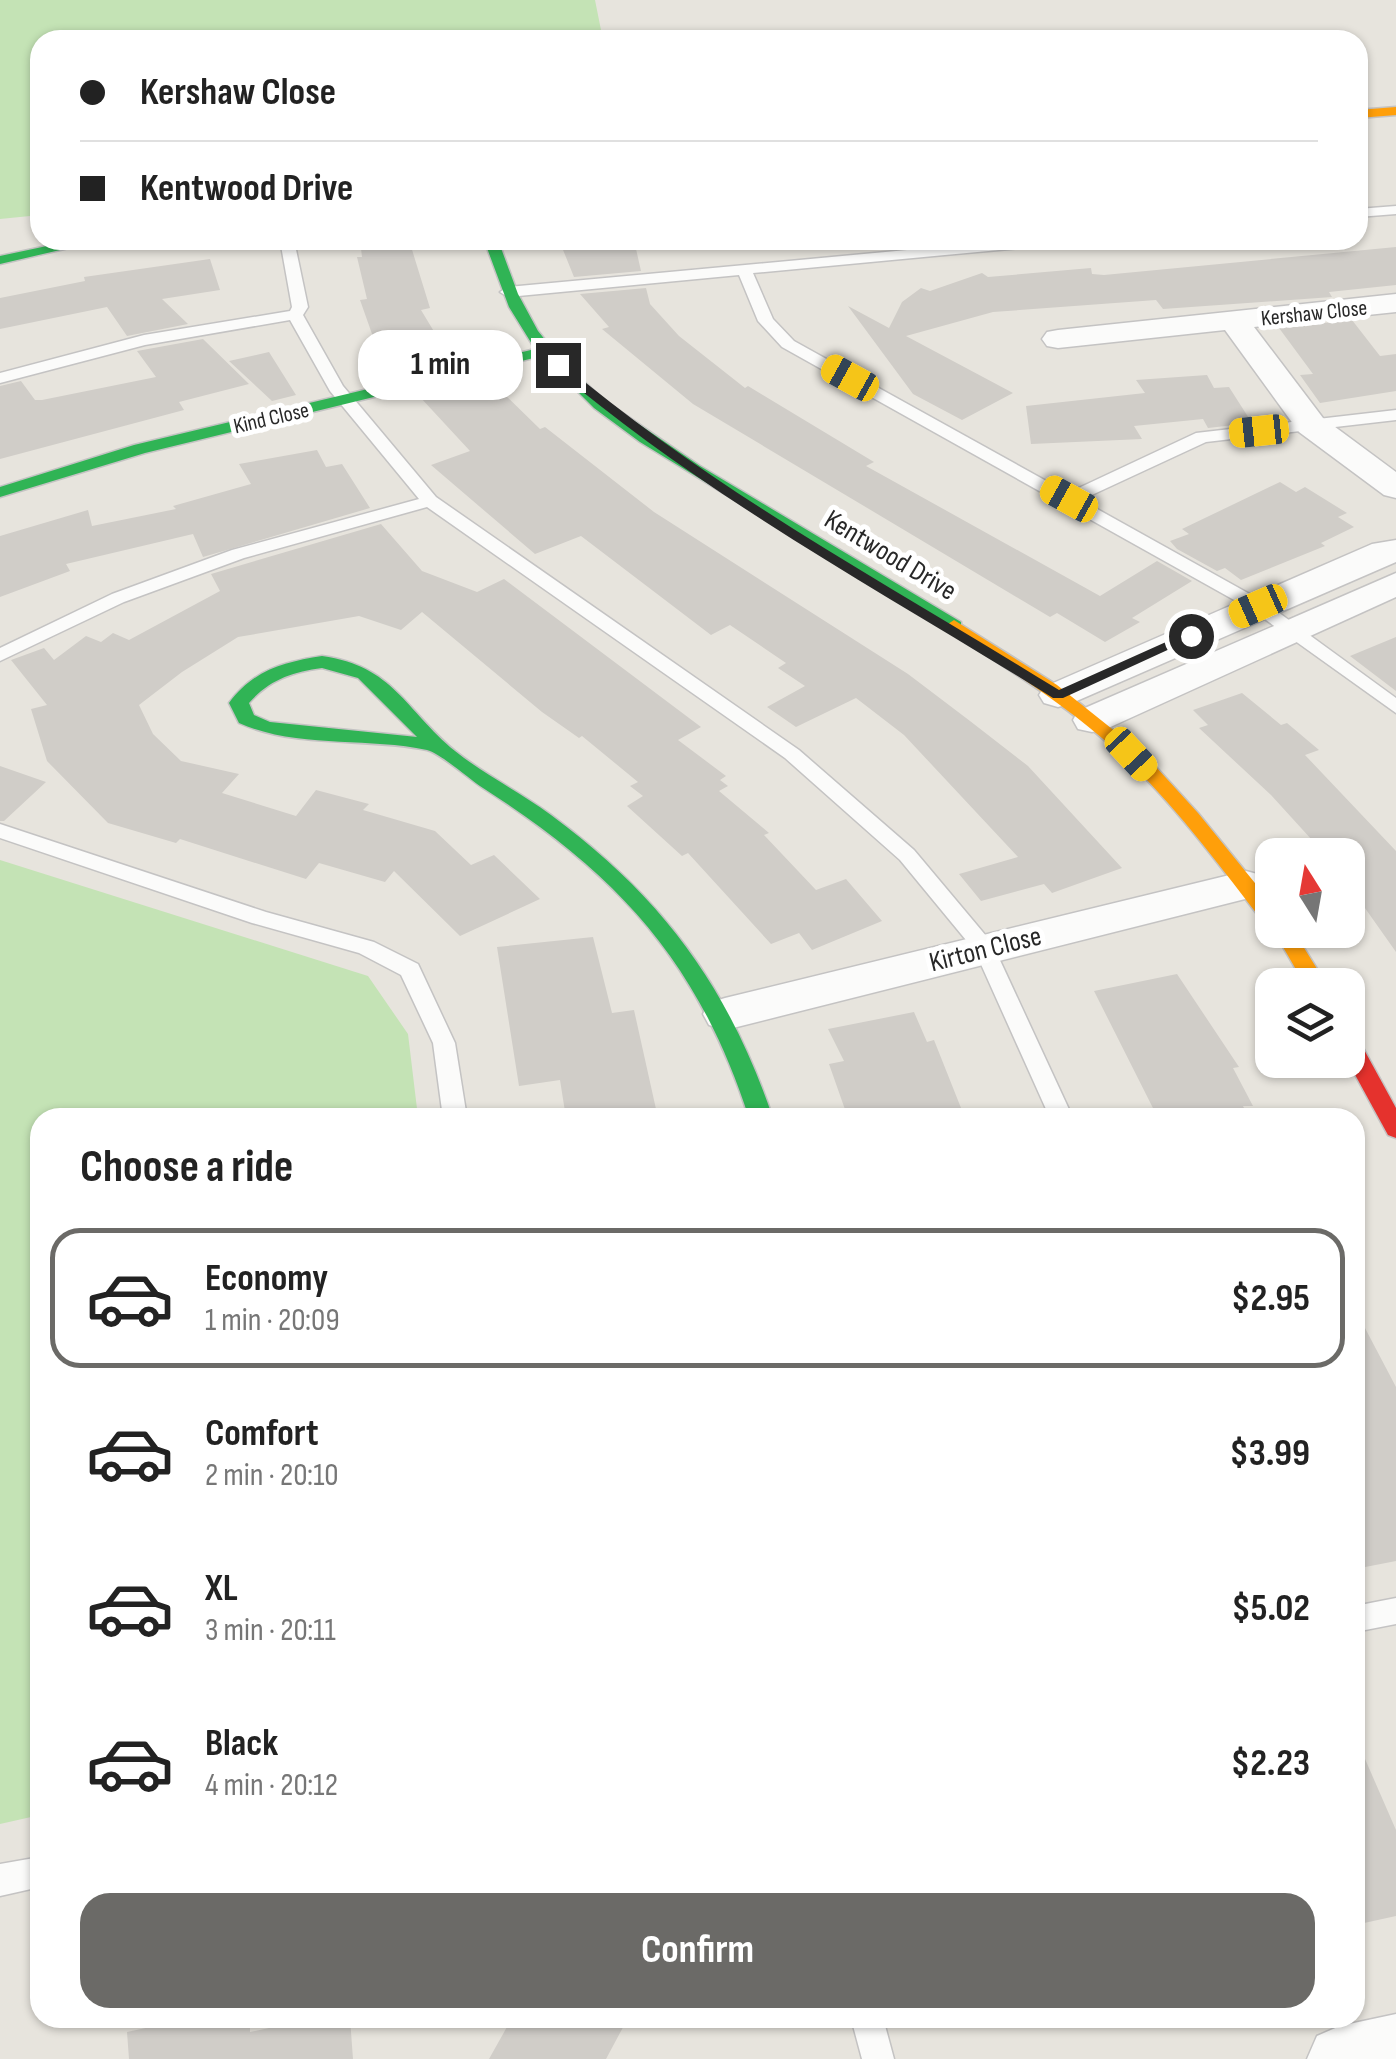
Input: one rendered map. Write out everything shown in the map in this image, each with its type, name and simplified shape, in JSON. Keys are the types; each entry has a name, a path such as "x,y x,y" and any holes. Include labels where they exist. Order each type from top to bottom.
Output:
{"street":[{"path":"1368,113 1396,111"},
{"path":"0,260 48,250"},
{"name":"Kentwood Drive","path":"494,250 508,292 546,352 584,390 708,478 1058,695 1092,720 1164,788 1255,897"},
{"name":"Kershaw Close","path":"1058,339 1396,304"},
{"path":"1233,320 1311,425 1396,488"},
{"name":"Kind Close","path":"0,492 140,449 546,352"},
{"path":"1058,695 1258,606 1396,551"},
{"path":"1092,720 1396,584"},
{"path":"436,745 266,728 246,718 239,703 248,686 268,673 324,662 351,666 392,690 436,745 564,834 624,884 687,956 725,1014 757,1108"},
{"name":"Kirton Close","path":"725,1014 984,948 1255,903"},
{"path":"1365,1066 1389,1101 1396,1129"},
{"path":"1340,2059 1396,2047"}],"lane":[{"path":"1368,213 1396,210"},
{"path":"290,250 300,307 295,316"},
{"path":"508,292 956,250"},
{"path":"744,270 766,321 788,344 1258,606 1396,707"},
{"path":"0,378 144,340 295,316"},
{"path":"295,316 344,400 430,501 792,754 906,855 984,948 1057,1108"},
{"path":"1069,499 1202,437 1396,415"},
{"path":"0,655 118,598 238,554 430,501"},
{"path":"0,832 260,918 366,947 410,970 444,1043 454,1108"},
{"path":"1365,1617 1396,1612"},
{"path":"0,1880 30,1874"},
{"path":"870,2028 878,2059"}],"green space":[{"path":"0,0 595,0 601,30 30,30 30,216 0,219"},
{"path":"0,860 368,976 408,1034 417,1108 30,1108 30,1817 0,1824"}],"building":[{"path":"1396,247 1396,285 1329,292 1332,297 1163,309 1156,300 993,312 906,336 1013,393 962,420 913,394 848,306 889,328 902,302 921,288 930,291 982,273 988,277 1091,268 1092,274 1104,275"},
{"path":"361,250 412,250 430,308 421,310 450,358 396,371 389,364 383,365 360,300 367,299 357,257 362,257"},
{"path":"563,250 636,250 641,271 574,277"},
{"path":"210,259 220,290 162,299 188,324 127,336 107,307 0,329 0,298 85,281 84,277"},
{"path":"646,288 650,304 679,336 745,388 748,386 874,462 866,466 1100,596 1157,561 1192,581 1132,618 1140,622 1105,642 1057,613 1050,617 693,404 602,329 609,327 580,294"},
{"path":"1352,320 1380,356 1396,354 1396,391 1320,403 1300,375 1313,374 1279,328"},
{"path":"203,339 249,384 179,402 184,410 0,459 0,386 21,381 35,400 42,400 156,377 137,351"},
{"path":"269,352 296,395 272,401 229,361"},
{"path":"1207,375 1214,388 1229,387 1252,423 1208,428 1203,419 1134,426 1142,439 1031,444 1026,406 1145,393 1136,380"},
{"path":"494,384 540,429 545,427 654,512 908,674 970,721 1028,766 1122,868 1052,893 1044,884 981,901 959,874 1018,857 904,735 856,698 796,727 767,707 805,686 778,668 786,663 730,625 711,635 581,536 535,554 431,465 470,451 420,397 467,386 470,392"},
{"path":"317,450 326,467 342,464 370,508 203,557 193,534 66,564 70,571 0,597 0,536 88,510 92,526 176,509 173,506 251,484 239,464"},
{"path":"1280,482 1296,492 1305,487 1347,513 1338,517 1354,527 1321,543 1325,546 1241,580 1225,568 1217,571 1170,541 1189,534 1182,529"},
{"path":"381,524 422,571 477,592 504,579 701,727 678,740 726,776 720,780 728,786 719,791 769,833 764,835 816,890 846,879 882,921 812,950 799,933 771,944 688,853 682,856 627,806 643,796 630,786 638,782 582,736 579,738 542,712 422,612 401,630 359,616 238,637 139,705 153,734 181,761 239,774 222,793 296,816 316,790 369,804 363,810 435,831 471,865 494,855 540,899 460,936 394,871 385,882 319,863 306,879 180,839 176,843 108,823 47,761 31,709 47,705 11,660 44,648 54,660 86,636 101,642 113,633 129,640 220,591 211,574"},
{"path":"1396,637 1396,691 1350,656"},
{"path":"1242,693 1319,750 1305,755 1396,851 1396,952 1365,908 1365,838 1310,838 1271,795 1199,728 1208,725 1193,710"},
{"path":"0,766 46,782 4,821 0,821"},
{"path":"593,937 612,1013 634,1010 656,1108 564,1108 560,1080 519,1086 497,947"},
{"path":"1177,974 1239,1067 1233,1068 1253,1106 1153,1108 1094,991"},
{"path":"914,1012 927,1042 934,1040 961,1108 844,1108 829,1064 844,1061 828,1029"},
{"path":"1365,1328 1396,1387 1396,1561 1365,1567"},
{"path":"1365,1759 1396,1830 1396,1916 1365,1923"},
{"path":"146,2028 250,2028 250,2032 269,2028 351,2028 353,2059 129,2059 127,2032"},
{"path":"506,2028 623,2028 606,2059 489,2059"}],"traffic: fast":[{"path":"0,260 48,250"},
{"path":"494,250 510,294 539,343 600,404 694,469 954,626"},
{"path":"0,492 140,449 545,351"},
{"path":"436,745 266,728 246,719 239,703 256,685 278,672 322,662 345,665 382,687 448,755 582,849 650,913 704,986 726,1026 758,1108"}],"traffic: slow":[{"path":"1368,113 1396,111"},
{"path":"954,626 1073,706 1118,742 1157,779 1255,897"},
{"path":"1293,948 1305,968"}],"traffic: jam":[{"path":"1365,1072 1396,1129"}],"route":[{"path":"558,365 619,417 708,478 1058,695 1191,636"}]}
